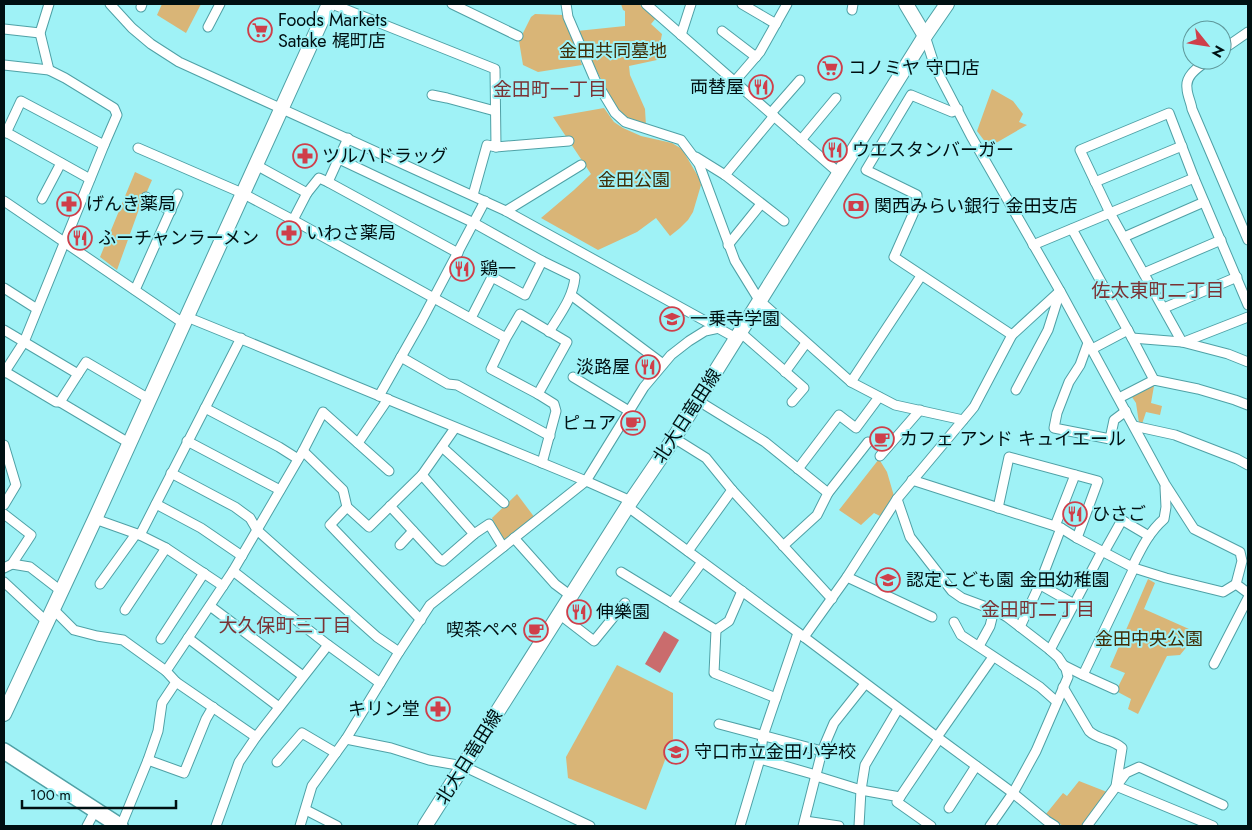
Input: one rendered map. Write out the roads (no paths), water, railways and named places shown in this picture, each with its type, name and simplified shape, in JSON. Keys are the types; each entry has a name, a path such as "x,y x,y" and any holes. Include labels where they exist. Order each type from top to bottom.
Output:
{"main road":[{"path":"4,714 330,4"},
{"path":"906,4 925,36"},
{"name":"北大日竜田線","path":"425,826 629,504 674,438 925,36 947,4"},
{"path":"4,751 121,826"}],"street":[{"path":"49,4 40,33 49,70"},
{"path":"110,4 132,28 180,62 506,210 719,328 738,335 804,388 792,402"},
{"path":"208,27 220,4"},
{"path":"330,4 495,69 496,147"},
{"path":"452,4 518,36"},
{"path":"566,4 568,17 595,80 615,113 625,122 681,140 699,164 728,245 760,300 851,382 895,405 963,420"},
{"path":"646,4 840,174"},
{"path":"681,34 692,4"},
{"path":"744,4 776,24"},
{"path":"734,81 756,57 788,4"},
{"path":"4,30 40,33"},
{"path":"722,31 756,57"},
{"path":"1232,43 1248,32"},
{"path":"912,480 1058,527 1133,568 1223,592 1236,584 1242,560 1240,552 1194,529 1165,484 1060,291 971,136 935,67 925,36"},
{"path":"4,65 49,70 114,108 117,116 24,342 4,372 56,402 60,402 128,443"},
{"path":"1193,70 1186,86 1192,109 1248,240"},
{"path":"724,175 800,80"},
{"path":"432,95 496,110"},
{"path":"958,109 952,112 912,95 866,170 917,195 917,205 894,257 1012,335"},
{"path":"801,140 836,98"},
{"path":"90,179 5,132 21,101 104,145"},
{"path":"1183,342 1110,213 1080,150 1169,113 1194,178 1248,305"},
{"path":"328,182 348,138"},
{"path":"473,196 487,146 496,147 569,141"},
{"path":"1095,182 1182,146"},
{"path":"138,148 242,193 506,338"},
{"path":"692,154 724,175 784,222"},
{"path":"338,159 474,223 575,277 571,295 549,332"},
{"path":"42,198 61,163"},
{"path":"256,165 307,193"},
{"path":"506,210 581,165"},
{"path":"293,220 307,193 319,178 458,253"},
{"path":"1033,245 1194,178"},
{"path":"135,290 178,194"},
{"path":"146,197 171,211"},
{"path":"4,201 135,290 185,320 241,338 586,481 629,504 702,562 1013,793 1049,825"},
{"path":"358,443 485,201"},
{"path":"1124,237 1204,202"},
{"path":"728,245 761,204"},
{"path":"1072,229 1154,380"},
{"path":"1144,273 1220,240"},
{"path":"471,318 492,278 525,295 542,261"},
{"path":"851,382 921,276"},
{"path":"1164,308 1236,278"},
{"path":"4,288 38,309"},
{"path":"740,826 760,759 763,736 801,635 832,599 847,578 897,499 974,407 1012,335 1060,291"},
{"path":"1016,390 1048,330 1060,291"},
{"path":"571,295 663,364"},
{"path":"538,394 568,342 520,314 491,369 554,404 556,411 542,463"},
{"path":"1183,342 1248,317"},
{"path":"300,826 312,786 346,739 430,605 586,481 644,387 663,364 671,355 705,331 719,328"},
{"path":"4,330 78,374"},
{"path":"1126,411 1114,420 1110,439 1054,428 1057,413 1069,382 1090,346 1130,334 1183,342 1228,354 1248,362"},
{"path":"100,584 138,534 156,504 241,338"},
{"path":"785,372 806,343"},
{"path":"402,357 448,384 457,385 550,436"},
{"path":"60,402 86,362 149,399"},
{"path":"573,377 629,411"},
{"path":"1118,398 1154,380 1198,389 1248,406"},
{"path":"798,469 838,415 856,428 879,397"},
{"path":"697,400 765,442 828,493"},
{"path":"205,408 279,447 301,455 343,490 346,507 369,527 422,476 455,428"},
{"path":"880,456 920,410"},
{"path":"166,671 233,571 324,412 389,471"},
{"path":"1134,426 1175,435 1248,465"},
{"path":"674,438 706,458 732,490 832,599"},
{"path":"187,441 280,490"},
{"path":"783,546 817,515 828,493 868,442"},
{"path":"4,445 16,485 4,505"},
{"path":"442,446 504,504"},
{"path":"998,508 1009,457 1098,481 1077,538"},
{"path":"171,473 236,507 250,518 257,530 377,637 399,652"},
{"path":"1020,627 1039,584 1075,475"},
{"path":"422,476 474,534"},
{"path":"1083,675 1149,536 1164,519 1166,507 1165,484"},
{"path":"688,551 732,490"},
{"path":"897,499 910,537 952,591 962,598 997,611 1050,650 1058,657 1066,669 1068,677 1036,751 1013,793 990,826"},
{"path":"156,504 201,528 242,556"},
{"path":"390,506 443,561 474,534 489,524 503,547"},
{"path":"346,507 330,525 421,620"},
{"path":"4,514 31,535 8,566"},
{"path":"95,519 138,534 166,548 223,586"},
{"path":"1050,650 1122,520 1149,536"},
{"path":"400,545 413,531"},
{"path":"514,538 555,584 571,596"},
{"path":"125,610 166,548"},
{"path":"672,603 702,562"},
{"path":"8,566 30,566 61,591"},
{"path":"233,571 380,683"},
{"path":"621,572 716,630"},
{"path":"160,639 204,573"},
{"path":"847,578 932,617"},
{"path":"4,582 47,622"},
{"path":"1039,584 1074,604"},
{"path":"1236,584 1248,593"},
{"path":"716,630 729,621 742,591"},
{"path":"1214,664 1248,598"},
{"path":"559,614 594,642 625,603"},
{"path":"210,606 303,676"},
{"path":"53,608 74,630 123,640 166,671 176,682 256,737"},
{"path":"979,646 990,626 994,610"},
{"path":"954,622 961,635 1040,687 1057,702"},
{"path":"716,630 714,673 776,698"},
{"path":"188,638 279,707"},
{"path":"216,826 239,762 256,737 328,645"},
{"path":"931,826 897,802 993,657"},
{"path":"1063,664 1114,689"},
{"path":"121,826 158,731 162,703 176,682"},
{"path":"840,826 804,824 822,751 834,723 865,684"},
{"path":"1064,687 1089,731 1094,736 1118,744 1122,748 1116,786"},
{"path":"148,760 184,773 206,719 213,707"},
{"path":"859,826 865,765 898,709"},
{"path":"719,724 822,751"},
{"path":"277,762 302,732 336,753"},
{"path":"346,739 391,748 429,760 463,766 590,826"},
{"path":"760,759 862,790 900,797"},
{"path":"949,808 976,766"},
{"path":"1087,826 1126,772 1139,767 1223,805"},
{"path":"1116,786 1213,826"},
{"path":"306,810 337,826"},
{"path":"87,826 95,811"}],"place":[{"name":"Foods Markets Satake 梶町店","path":"260,30"},
{"name":"コノミヤ 守口店","path":"830,68"},
{"name":"両替屋","path":"761,87"},
{"name":"ウエスタンバーガー","path":"835,150"},
{"name":"ツルハドラッグ","path":"305,156"},
{"name":"げんき薬局","path":"69,204"},
{"name":"関西みらい銀行 金田支店","path":"856,206"},
{"name":"いわさ薬局","path":"289,233"},
{"name":"ふーチャンラーメン","path":"80,238"},
{"name":"鶏一","path":"462,269"},
{"name":"一乗寺学園","path":"672,319"},
{"name":"淡路屋","path":"648,367"},
{"name":"ピュア","path":"633,423"},
{"name":"カフェ アンド キュイエール","path":"882,439"},
{"name":"ひさご","path":"1075,514"},
{"name":"認定こども園 金田幼稚園","path":"888,580"},
{"name":"伸樂園","path":"579,612"},
{"name":"喫茶ペペ","path":"536,630"},
{"name":"キリン堂","path":"438,709"},
{"name":"守口市立金田小学校","path":"676,752"}],"district":[{"name":"金田町一丁目","path":"550,89"},
{"name":"佐太東町二丁目","path":"1158,290"},
{"name":"金田町二丁目","path":"1038,609"},
{"name":"大久保町三丁目","path":"285,625"}],"park label":[{"name":"金田共同墓地","path":"613,51"},
{"name":"金田公園","path":"634,180"},
{"name":"金田中央公園","path":"1149,639"}]}
